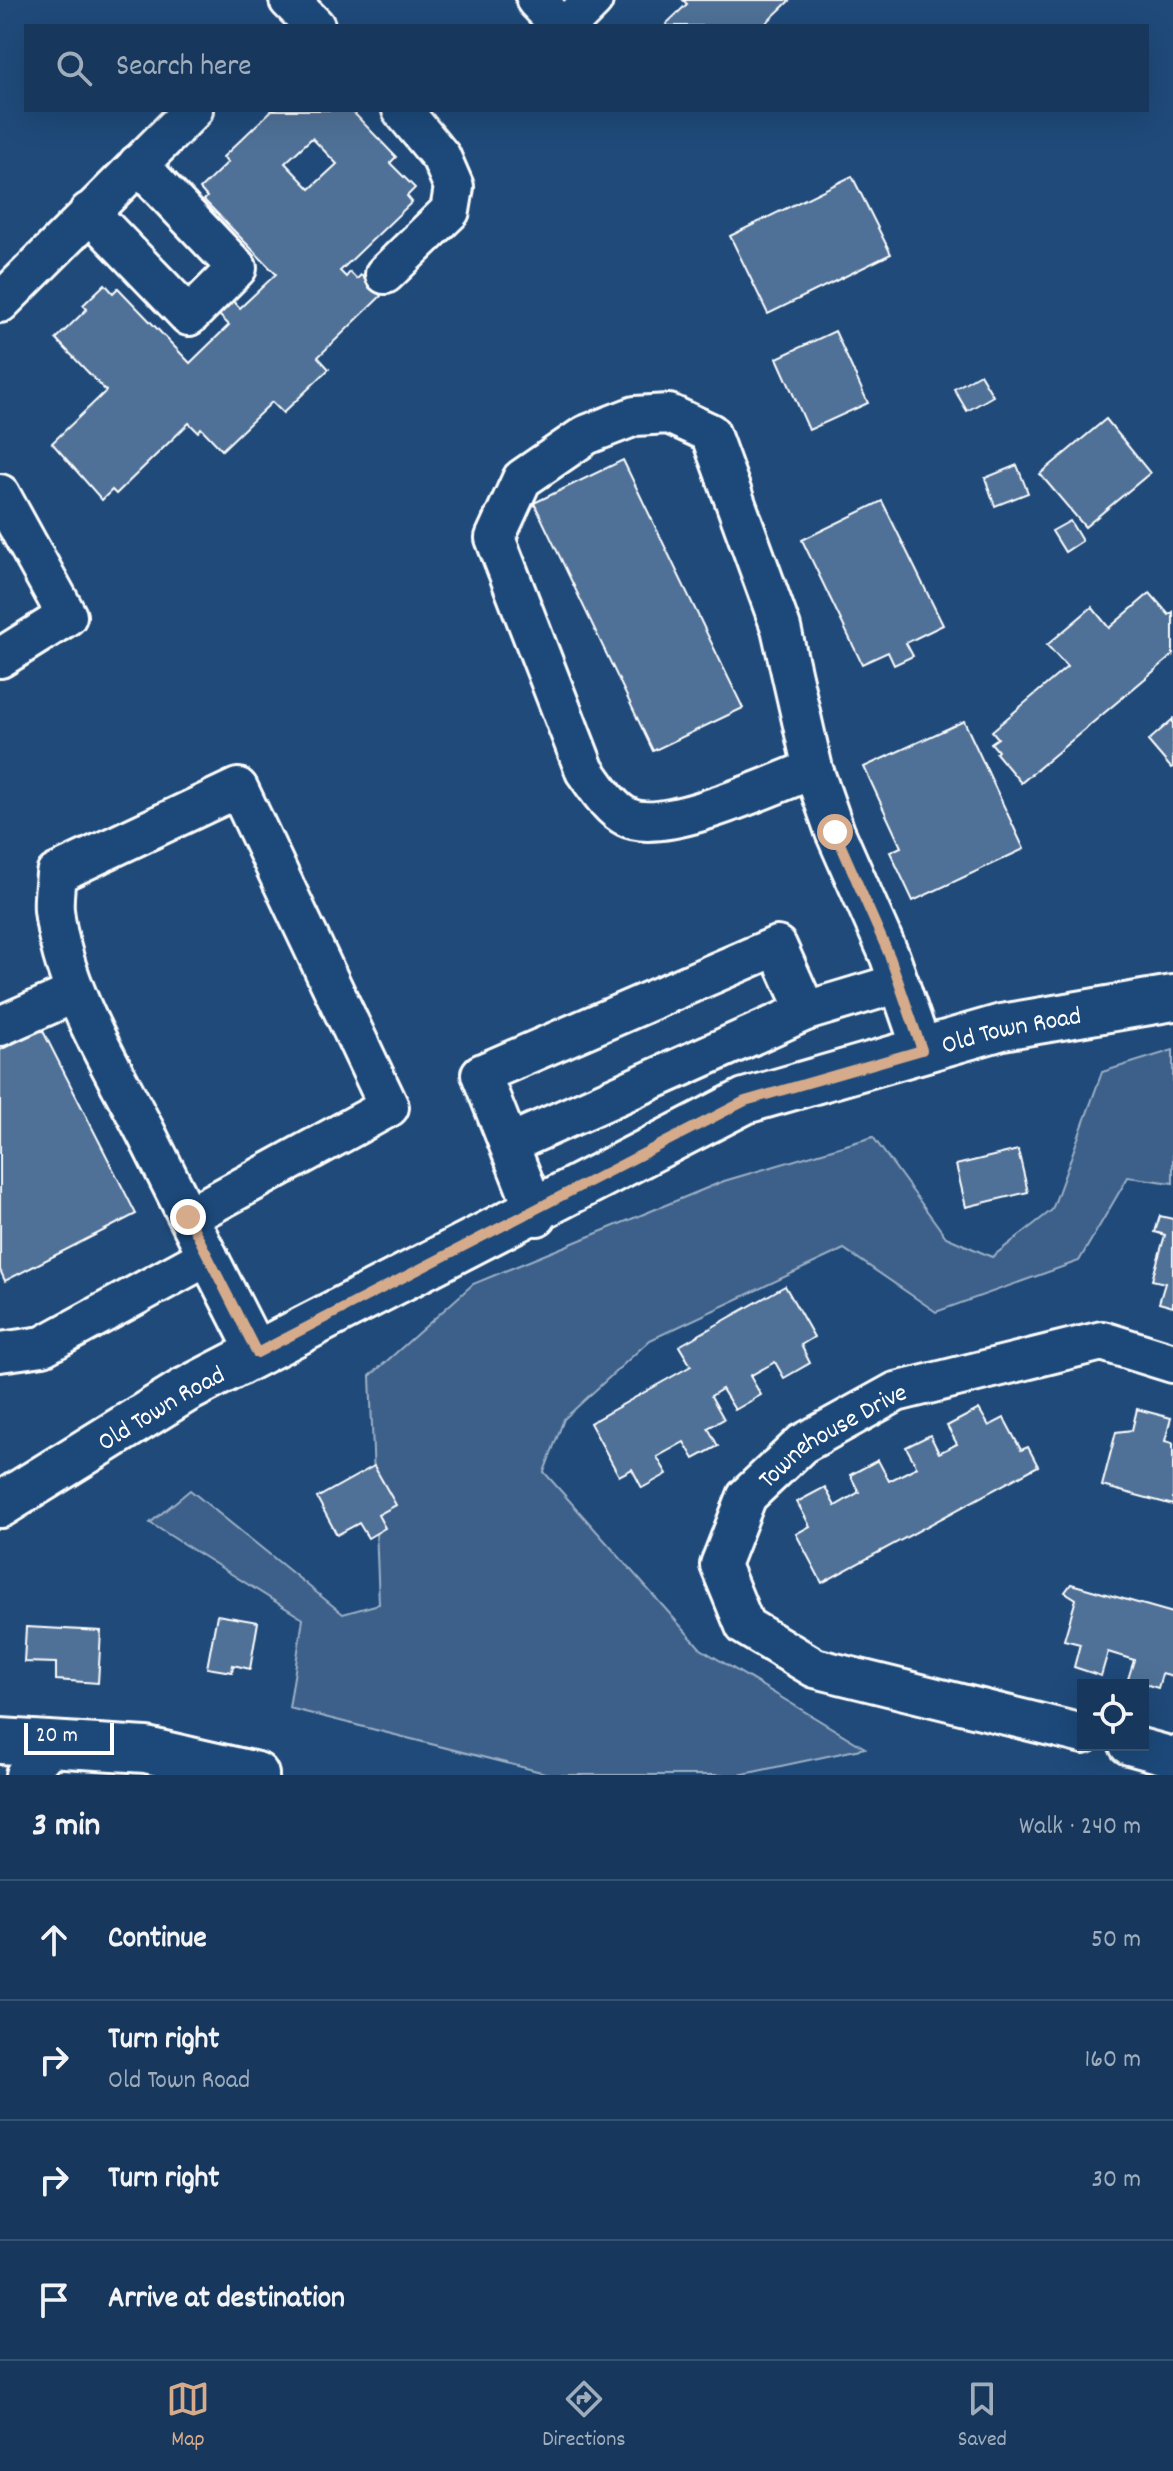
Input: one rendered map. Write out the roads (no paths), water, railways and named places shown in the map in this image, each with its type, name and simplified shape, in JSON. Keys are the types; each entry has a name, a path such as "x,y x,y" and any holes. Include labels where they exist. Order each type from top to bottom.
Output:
{"main road":[{"name":"Old Town Road","path":"0,1505 184,1391 536,1213 745,1101 1002,1027 1173,998"},
{"path":"0,1741 38,1760 146,1750 205,1769 256,1775"}],"street":[{"path":"536,0 562,24"},
{"path":"566,24 593,0"},
{"path":"0,303 191,112"},
{"path":"385,274 450,211 454,187 441,157 404,112"},
{"path":"89,212 189,316 237,268 138,164"},
{"path":"813,769 683,818 628,818 608,800 585,771 495,538 522,479 586,435 635,416 669,414 710,433 781,628 813,769 835,832 899,983 922,1050"},
{"path":"0,494 67,616 0,658"},
{"path":"188,1217 389,1107 238,788 56,874 53,908 61,949 75,993 188,1217 257,1353"},
{"path":"536,1213 481,1074 777,946 806,1011"},
{"path":"509,1144 806,1011 899,983"},
{"path":"0,1026 75,993"},
{"path":"0,1352 43,1346 208,1256"},
{"name":"Townehouse Drive","path":"1077,1733 815,1668 745,1626 720,1565 747,1496 802,1444 896,1392 1102,1341 1173,1363"},
{"path":"1149,1750 1173,1757"}]}
